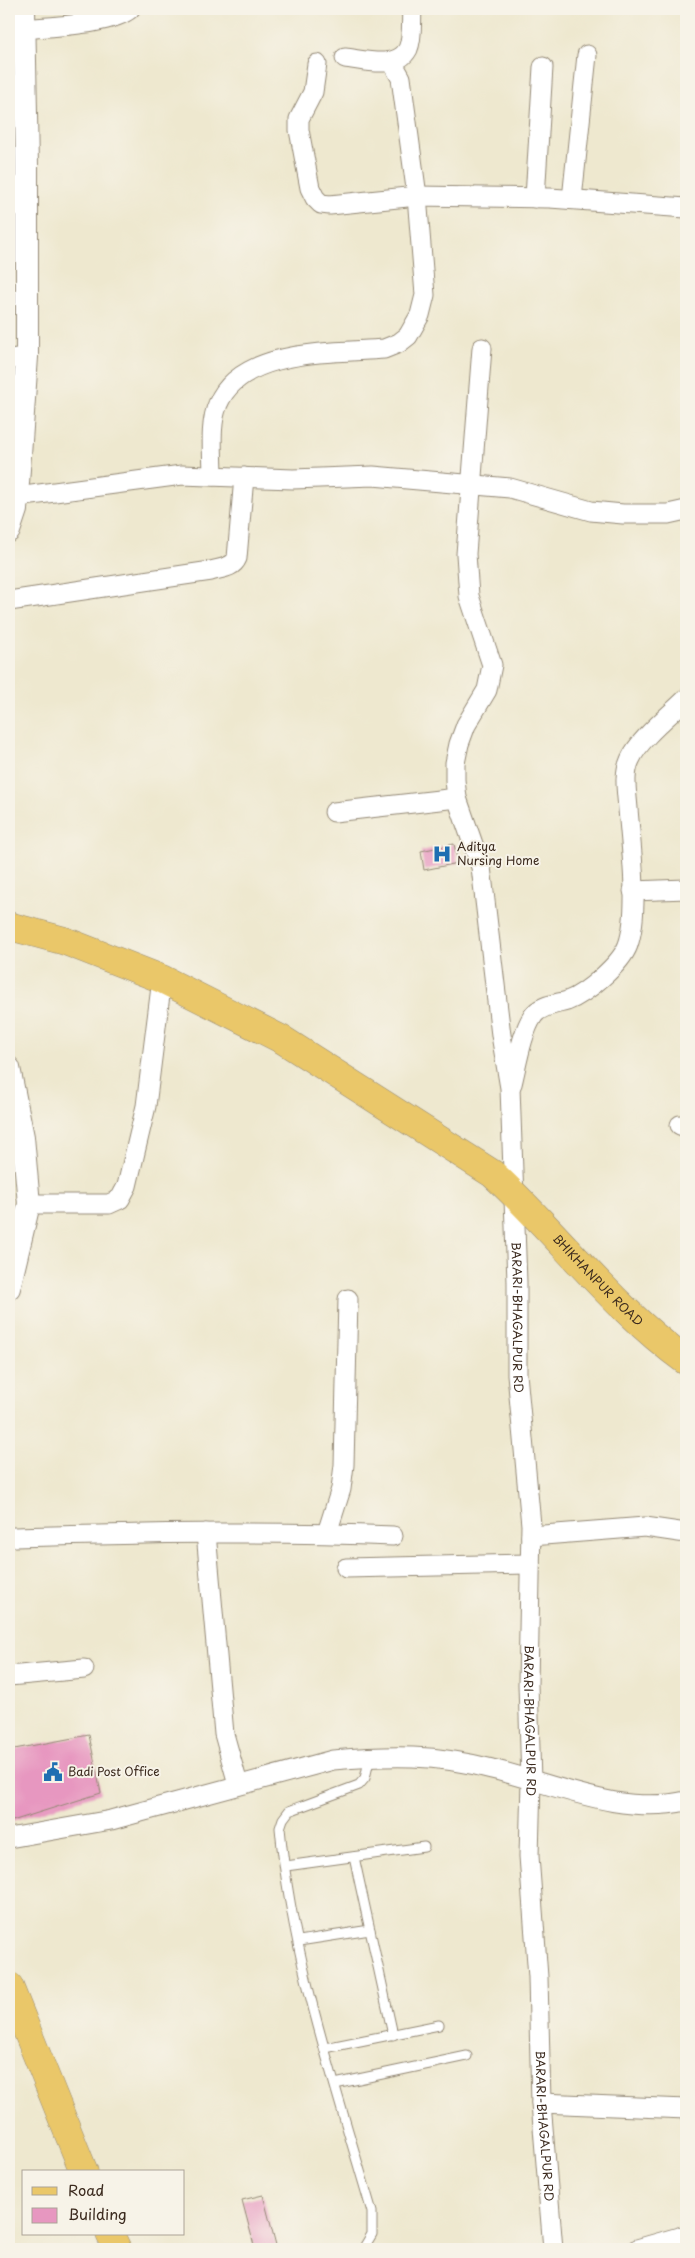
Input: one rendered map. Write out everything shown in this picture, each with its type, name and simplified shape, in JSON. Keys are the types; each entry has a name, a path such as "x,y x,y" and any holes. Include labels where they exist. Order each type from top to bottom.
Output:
{"main road":[{"name":"BHIKHANPUR ROAD","path":"9,926 65,941 162,979 283,1040 493,1174 515,1194 631,1316 662,1344 686,1361"},
{"path":"9,1986 83,2170"},
{"path":"111,2236 117,2249"}],"street":[{"path":"130,9 116,16 91,22 24,19 14,513 182,475 293,479 373,476 510,488 591,511 624,514 684,512"},
{"path":"345,58 392,62 404,54 409,48 412,9"},
{"path":"572,199 588,55"},
{"path":"213,476 214,422 217,404 225,392 240,377 260,366 289,356 384,349 399,343 408,336 420,315 425,295 417,196 401,78 392,62"},
{"path":"317,64 313,92 299,119 299,130 310,188 315,198 321,204 330,205 417,196 572,199 686,208"},
{"path":"535,198 543,67"},
{"path":"482,348 466,554 469,596 492,665 486,690 466,725 455,763 457,798 481,867 500,1035 510,1088"},
{"path":"9,601 211,571 230,566 235,563 237,558 244,477"},
{"path":"510,1088 527,1028 534,1014 583,992 603,977 627,947 633,922 633,891 626,776 630,760 640,744 686,699"},
{"path":"334,812 457,798"},
{"path":"633,891 686,889"},
{"path":"29,1204 109,1204 120,1199 127,1186 146,1106 162,979"},
{"path":"9,1068 23,1137 29,1204 9,1288"},
{"name":"BARARI-BHAGALPUR RD","path":"510,1088 515,1194 517,1374 531,1536 528,1684 529,1856 538,1977 541,2103 552,2249"},
{"path":"327,1533 341,1489 344,1465 348,1298"},
{"path":"531,1536 645,1527 686,1533"},
{"path":"206,1533 224,1734 238,1784"},
{"path":"9,1537 206,1533 327,1533 394,1536"},
{"path":"346,1568 530,1564"},
{"path":"9,1676 84,1669"},
{"path":"9,1838 111,1820 207,1795 238,1784 333,1760 370,1757 419,1756 449,1760 493,1769 567,1792 626,1803 663,1805 686,1801"},
{"path":"541,2103 686,2109"},
{"path":"637,2249 686,2235"}],"lane":[{"path":"363,2249 372,2234 372,2212 310,1994 280,1828 283,1819 289,1811 359,1785 365,1778 370,1757"},
{"path":"286,1866 424,1847"},
{"path":"354,1857 394,2035"},
{"path":"299,1941 370,1930"},
{"path":"325,2048 439,2025"},
{"path":"335,2084 467,2056"}],"building":[{"path":"454,844 458,863 424,870 421,851"},
{"name":"Badi Post Office","path":"89,1735 101,1793 9,1822 9,1750"},
{"path":"263,2195 277,2249 255,2249 242,2200"}],"place":[{"name":"Aditya Nursing Home","path":"442,854"},
{"name":"Badi Post Office","path":"53,1772"}]}
